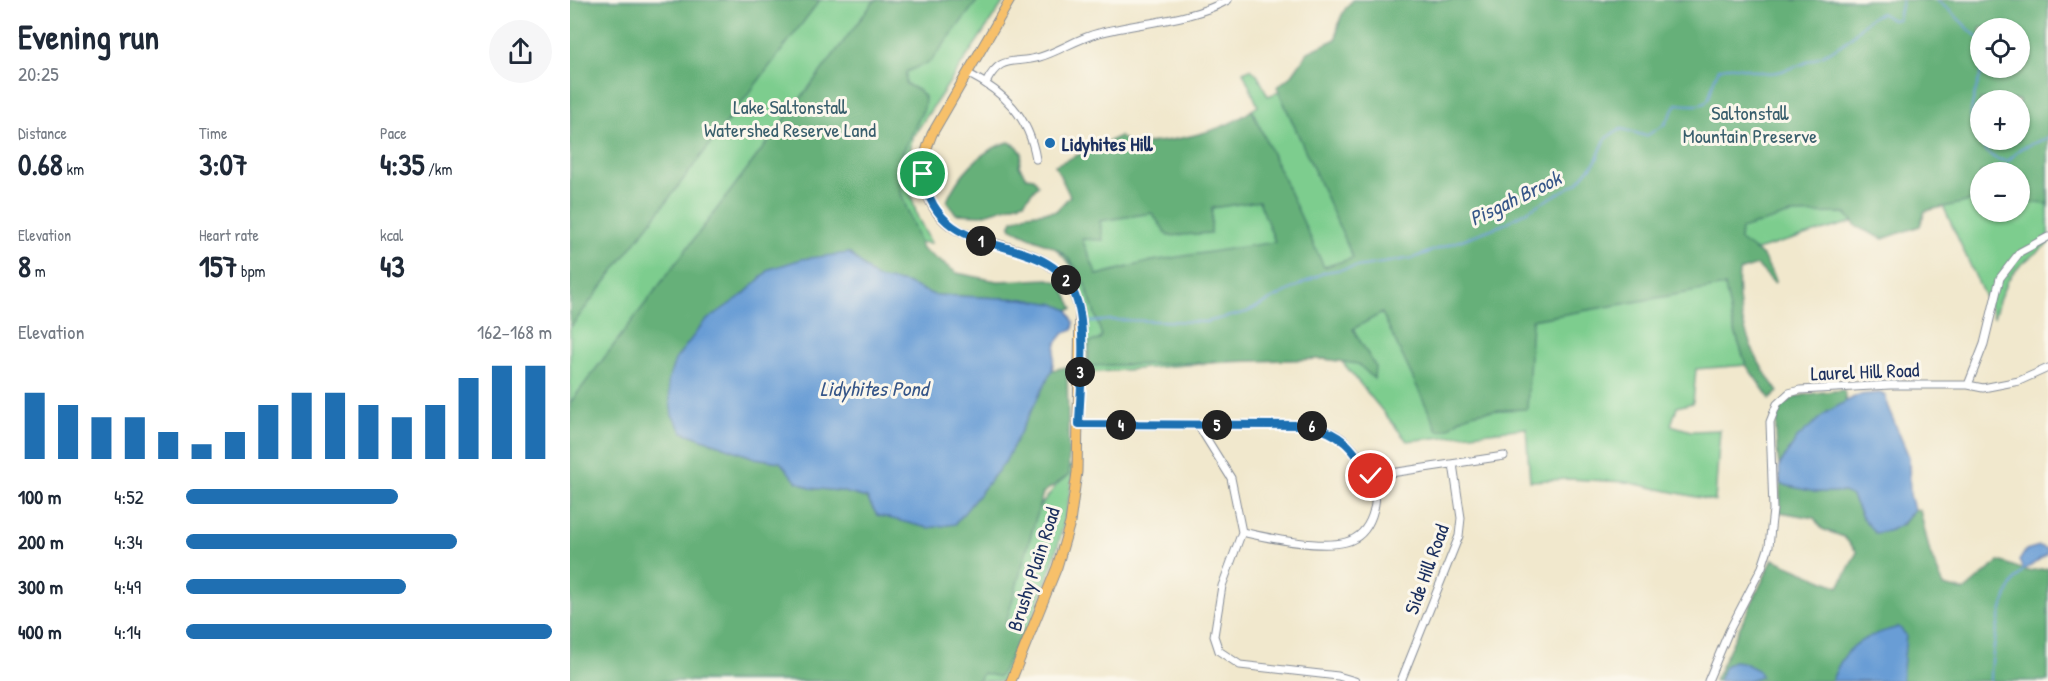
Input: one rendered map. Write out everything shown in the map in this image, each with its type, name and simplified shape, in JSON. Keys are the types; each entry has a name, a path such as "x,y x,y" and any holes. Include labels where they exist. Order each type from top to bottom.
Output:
{"main road":[{"name":"Brushy Plain Road","path":"1010,0 927,145 923,174 929,198 945,221 962,233 1042,261 1068,283 1078,302 1081,320 1079,424 1077,472 1070,527 1045,600 1011,681"}],"street":[{"path":"986,83 996,68 1005,62 1042,57 1091,35 1156,23 1214,7 1228,0"},
{"path":"967,73 1003,95 1020,114 1030,132 1036,159"},
{"path":"1968,385 1984,344 2000,278 2020,252 2048,237"},
{"name":"Laurel Hill Road","path":"1708,681 1729,631 1762,567 1769,546 1773,510 1770,422 1777,404 1789,393 1829,387 1968,385 1983,388 1999,387 2048,368"},
{"path":"1079,424 1307,425 1328,430 1355,452 1371,476 1375,496 1370,524 1347,542 1279,540 1242,532"},
{"path":"1198,425 1231,478 1242,532 1222,586 1214,636 1219,651 1240,664 1338,676 1355,681"},
{"path":"1371,476 1504,456"},
{"name":"Side Hill Road","path":"1401,681 1459,536 1461,518 1453,464"}],"green space":[{"name":"Lake Saltonstall Watershed Reserve Land","path":"570,0 1005,0 912,138 907,179 917,216 931,243 700,231 628,506 980,582 1074,463 1064,521 1049,575 1007,681 570,681"},
{"path":"570,0 820,0 570,328"},
{"name":"Lake Saltonstall Watershed Reserve Land","path":"875,0 978,0 931,61 906,72 906,84 918,90 925,98 924,108 900,158 901,193 922,249 957,273 997,281 1049,279 1061,283 1073,309 1068,310 1054,304 1023,299 934,295 906,283 876,278 849,253 770,269 744,294 683,432 755,458 781,462 796,481 810,488 840,491 867,498 877,515 955,524 1005,462 1052,370 1067,367 1069,475 1043,493 1006,623 1025,630 999,677 983,673 979,681 570,681 570,403"},
{"name":"Saltonstall Mountain Preserve","path":"1353,0 2048,0 2048,204 2030,203 2030,162 1970,162 1970,201 1925,211 1920,226 1883,239 1857,227 1845,213 1791,214 1741,229 1740,240 1763,256 1776,281 1774,283 1757,265 1739,271 1738,288 1742,320 1760,364 1778,392 1770,399 1746,365 1733,325 1725,286 1532,320 1527,409 1476,413 1462,418 1449,428 1438,431 1382,313 1353,329 1375,366 1374,379 1358,364 1324,359 1088,366 1089,342 1099,340 1102,336 1080,274 1064,254 1010,227 1013,220 1027,214 1056,211 1070,196 1055,165 1120,136 1130,144 1177,139 1226,125 1252,110 1324,267 1353,258 1277,87 1292,75 1308,52 1336,39 1346,8","holes":["1259,201 1275,242 1152,261 1097,275 1082,239 1103,240 1100,221 1152,213 1168,236 1211,233 1212,208"]},
{"name":"Saltonstall Mountain Preserve","path":"2048,0 2048,244 2012,274 1994,317 1939,197 1725,259 1733,325 1746,365 1696,369 1693,403 1677,407 1671,425 1691,431 1720,430 1715,501 1626,482 1569,479 1530,481 1526,428 1407,441 1335,353 1087,373 1087,307 1071,265 1026,217 1288,189 1252,110 1258,106 1243,72 1250,69 1257,74 1268,96 1279,92 1321,185 1970,20 1970,78 2030,78 2030,18 1977,18"},
{"path":"1009,142 1017,146 1022,153 1019,166 1026,177 1034,178 1038,185 1024,202 982,215 956,214 947,201 957,182 972,164 989,150"},
{"path":"1844,390 1846,402 1825,415 1808,430 1779,466 1776,426 1778,413 1784,404 1792,398"},
{"path":"1780,484 1815,492 1844,492 1852,496 1862,517 1903,525 1914,509 1920,510 1930,553 1944,586 1964,591 1999,561 2027,571 2048,568 2048,681 1714,681 1773,559 1839,587 1857,552 1844,537 1822,529 1814,518 1780,512"}],"water":[{"name":"Lidyhites Pond","path":"849,253 876,278 906,283 934,295 1023,299 1055,304 1068,310 1074,323 1073,330 1064,333 1056,343 1052,370 1005,462 955,524 928,528 877,515 867,498 840,491 810,488 796,481 780,462 755,458 683,432 672,415 668,381 675,360 704,322 744,294 770,269 802,259"},
{"path":"1880,393 1886,396 1887,405 1909,457 1910,495 1914,509 1898,527 1875,533 1862,517 1852,496 1844,492 1815,492 1780,484 1779,466 1798,437 1827,412 1858,395"},
{"path":"2039,546 2047,549 2047,554 2026,569 2023,568 2019,561 2026,550"},
{"path":"1899,627 1906,635 1902,681 1832,681 1849,650 1875,634"},
{"path":"1733,661 1742,662 1758,670 1761,676 1746,681 1719,681 1725,666"}],"waterway":[{"name":"Pisgah Brook","path":"1089,322 1111,320 1206,322 1247,312 1325,272 1413,258 1502,225 1577,183 1596,161 1605,140 1613,133 1622,129 1646,136 1664,125 1677,104 1705,103 1719,69 1735,67 1774,73 1799,65 1842,44 1876,15 1881,13 1892,20 1898,19 1902,0"},
{"name":"Pisgah Brook","path":"1936,0 1970,30"},
{"name":"Pisgah Brook","path":"1980,78 1973,99 1971,118 1977,138 1992,156 2008,161 2021,148 2048,138"},
{"path":"1991,681 1992,658 2000,617 2013,583 2025,568"}],"place":[{"name":"Lidyhites Hill","path":"1050,143"}],"route":[{"path":"923,174 929,198 936,211 954,229 1042,261 1062,275 1075,294 1081,320 1079,424 1307,425 1328,430 1342,439 1355,452 1371,476"}]}
